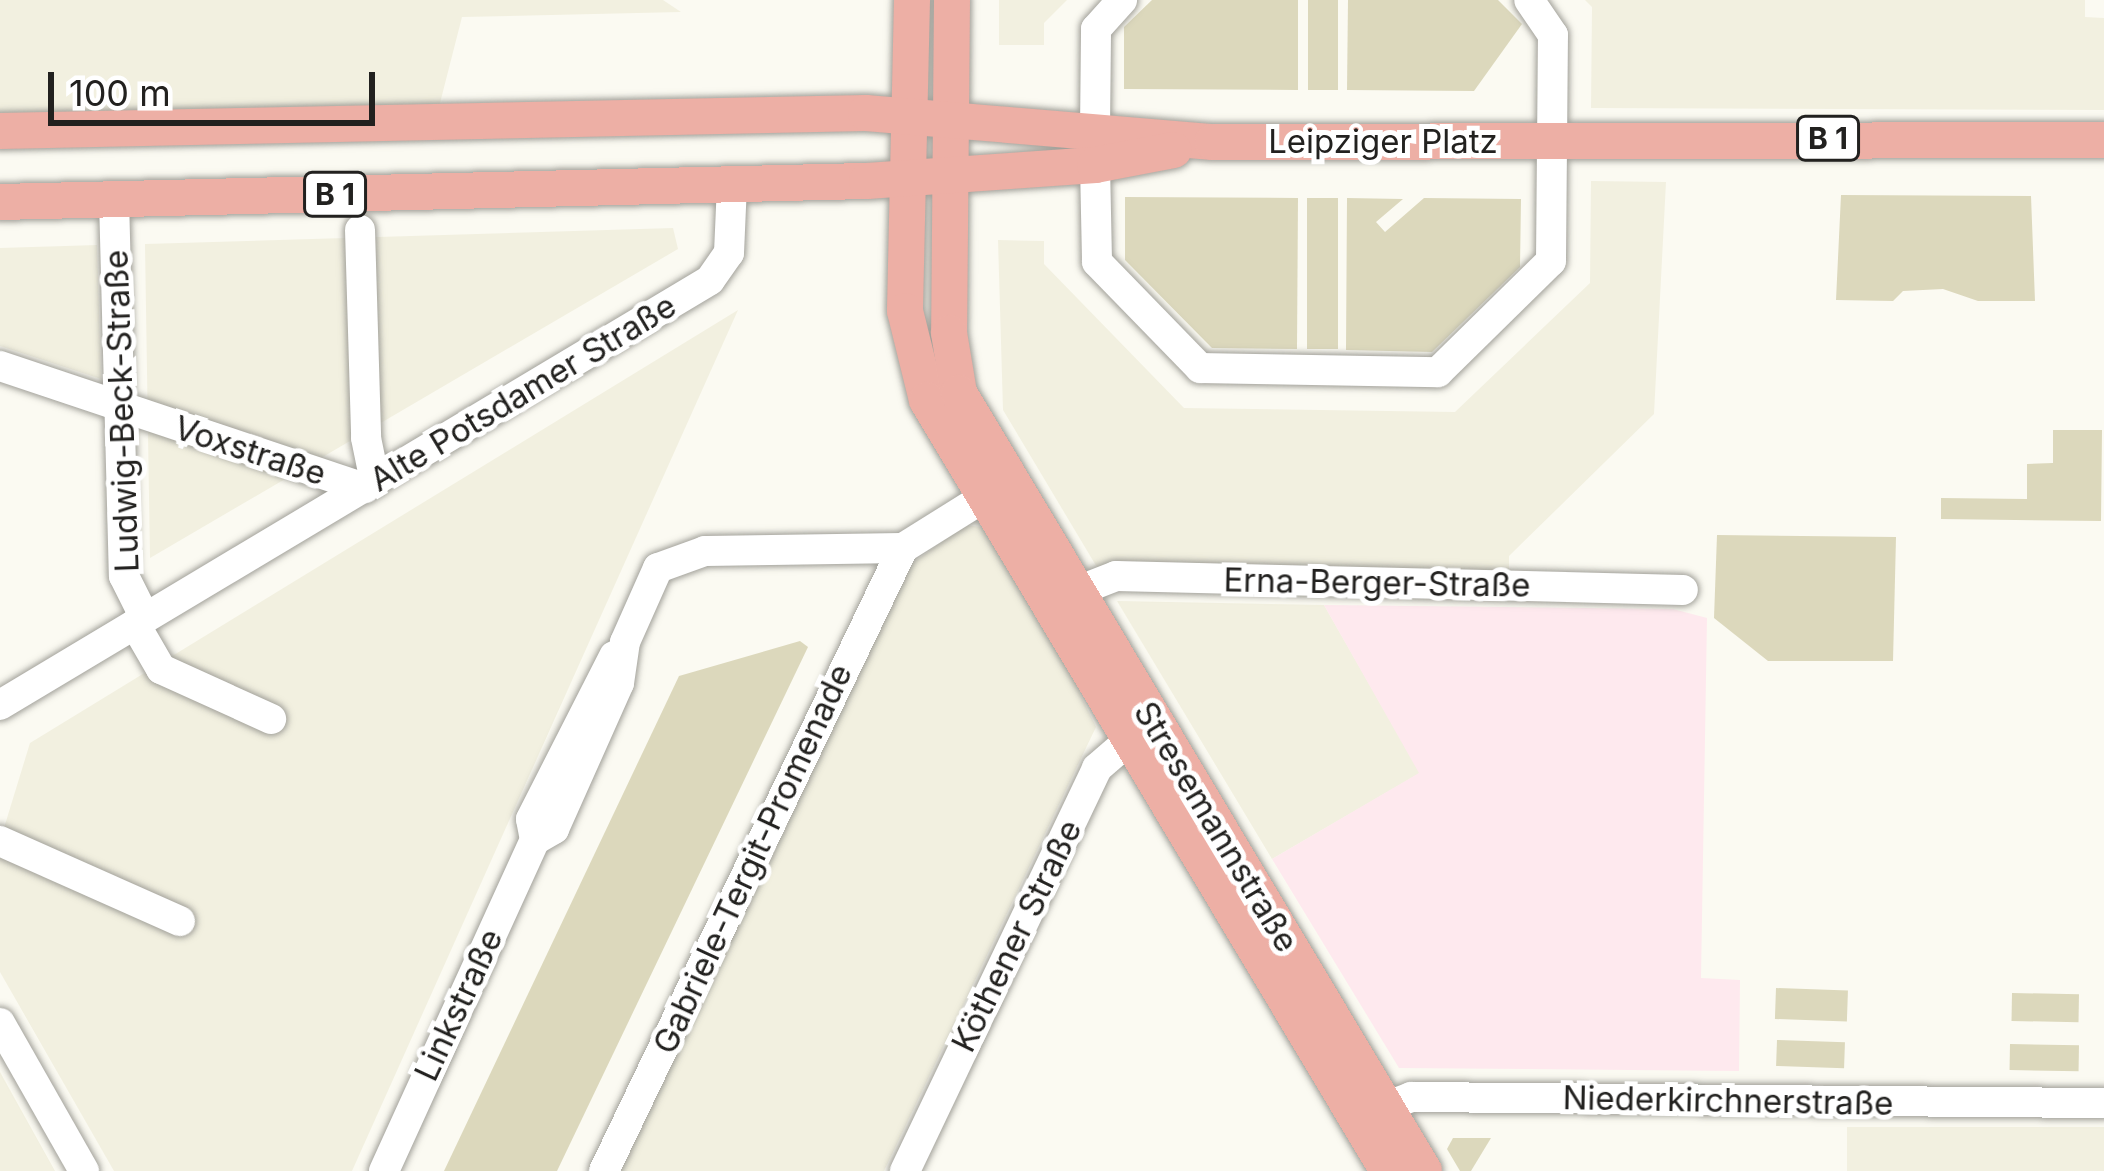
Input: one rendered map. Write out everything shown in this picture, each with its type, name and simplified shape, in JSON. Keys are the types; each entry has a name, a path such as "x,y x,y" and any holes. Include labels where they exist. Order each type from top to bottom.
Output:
{"main road":[{"path":"912,0 907,178 910,351 936,420 995,490"},
{"path":"952,0 952,365 995,490"},
{"name":"B 1","path":"0,131 704,116 910,116 951,121"},
{"name":"Leipziger Platz","path":"951,121 1095,147"},
{"name":"B 1","path":"1552,138 2104,140"},
{"name":"Leipziger Platz","path":"951,172 1095,147 1552,138"},
{"name":"B 1","path":"0,202 732,185 951,172"},
{"name":"Stresemannstraße","path":"995,490 1075,592 1140,729"},
{"name":"Stresemannstraße","path":"995,490 1370,1112 1424,1171"},
{"name":"Stresemannstraße","path":"1370,1112 1388,1171"}],"street":[{"path":"1122,0 1096,29 1097,262 1200,368 1430,373 1445,368 1550,265 1552,29 1529,0"},
{"name":"Alte Potsdamer Straße","path":"0,705 710,280 729,253 732,185"},
{"name":"Ludwig-Beck-Straße","path":"114,200 124,576 161,669 271,718"},
{"path":"360,230 370,485"},
{"name":"Voxstraße","path":"0,366 370,485"},
{"path":"903,548 995,490"},
{"name":"Linkstraße","path":"383,1171 535,840 554,830 619,683 625,642 650,580 676,556 903,548"},
{"name":"Gabriele-Tergit-Promenade","path":"604,1171 903,548"},
{"name":"Erna-Berger-Straße","path":"1075,592 1116,576 1683,590"},
{"name":"Köthener Straße","path":"905,1171 1097,768 1140,729"},
{"path":"0,841 181,921"},
{"path":"0,1023 84,1171"},
{"name":"Niederkirchnerstraße","path":"1370,1112 1411,1097 2104,1103"}],"shaded area":[{"path":"0,0 663,0 681,12 462,17 439,107 0,113"},
{"path":"999,0 1067,0 1044,23 1044,45 999,45"},
{"path":"1152,0 1298,0 1298,90 1124,89 1124,27"},
{"path":"1308,0 1338,0 1338,90 1308,90"},
{"path":"1348,0 1498,0 1522,24 1474,91 1347,90"},
{"path":"1585,0 2085,0 2085,17 2104,18 2104,110 1591,108 1592,7"},
{"path":"1591,181 1666,182 1654,414 1509,556 1509,575 1098,569 1003,410 998,240 1044,241 1044,264 1184,408 1455,412 1590,283"},
{"path":"1841,195 2031,196 2035,301 1978,301 1943,289 1903,291 1893,301 1836,300"},
{"path":"1125,197 1298,198 1297,349 1212,348 1125,260"},
{"path":"1307,198 1338,198 1338,349 1307,349"},
{"path":"1347,198 1403,199 1376,222 1385,232 1424,198 1521,199 1520,267 1432,352 1346,350"},
{"path":"673,228 678,249 150,558 145,244"},
{"path":"97,245 101,379 0,346 0,248"},
{"path":"738,310 352,1171 114,1171 0,972 0,841 30,743"},
{"path":"2053,430 2102,430 2101,521 1941,519 1941,498 2027,499 2027,464 2053,463"},
{"path":"965,525 989,528 1085,687 1079,692 1096,727 884,1171 618,1171 910,565"},
{"path":"1717,535 1896,537 1893,661 1768,661 1714,618"},
{"path":"1117,601 1324,605 1420,773 1272,859"},
{"path":"1324,605 1673,609 1707,618 1701,978 1740,980 1739,1071 1399,1068 1272,859 1419,773"},
{"path":"800,641 808,647 557,1171 444,1171 679,676"},
{"path":"1776,988 1848,991 1847,1021 1775,1019"},
{"path":"2012,993 2079,994 2079,1022 2012,1021"},
{"path":"1777,1040 1845,1042 1844,1068 1776,1066"},
{"path":"2010,1044 2079,1045 2079,1071 2010,1070"},
{"path":"0,1072 55,1171 0,1171"},
{"path":"1847,1127 2104,1127 2104,1171 1847,1171"},
{"path":"1453,1138 1491,1138 1471,1171 1460,1171 1447,1149"}]}
